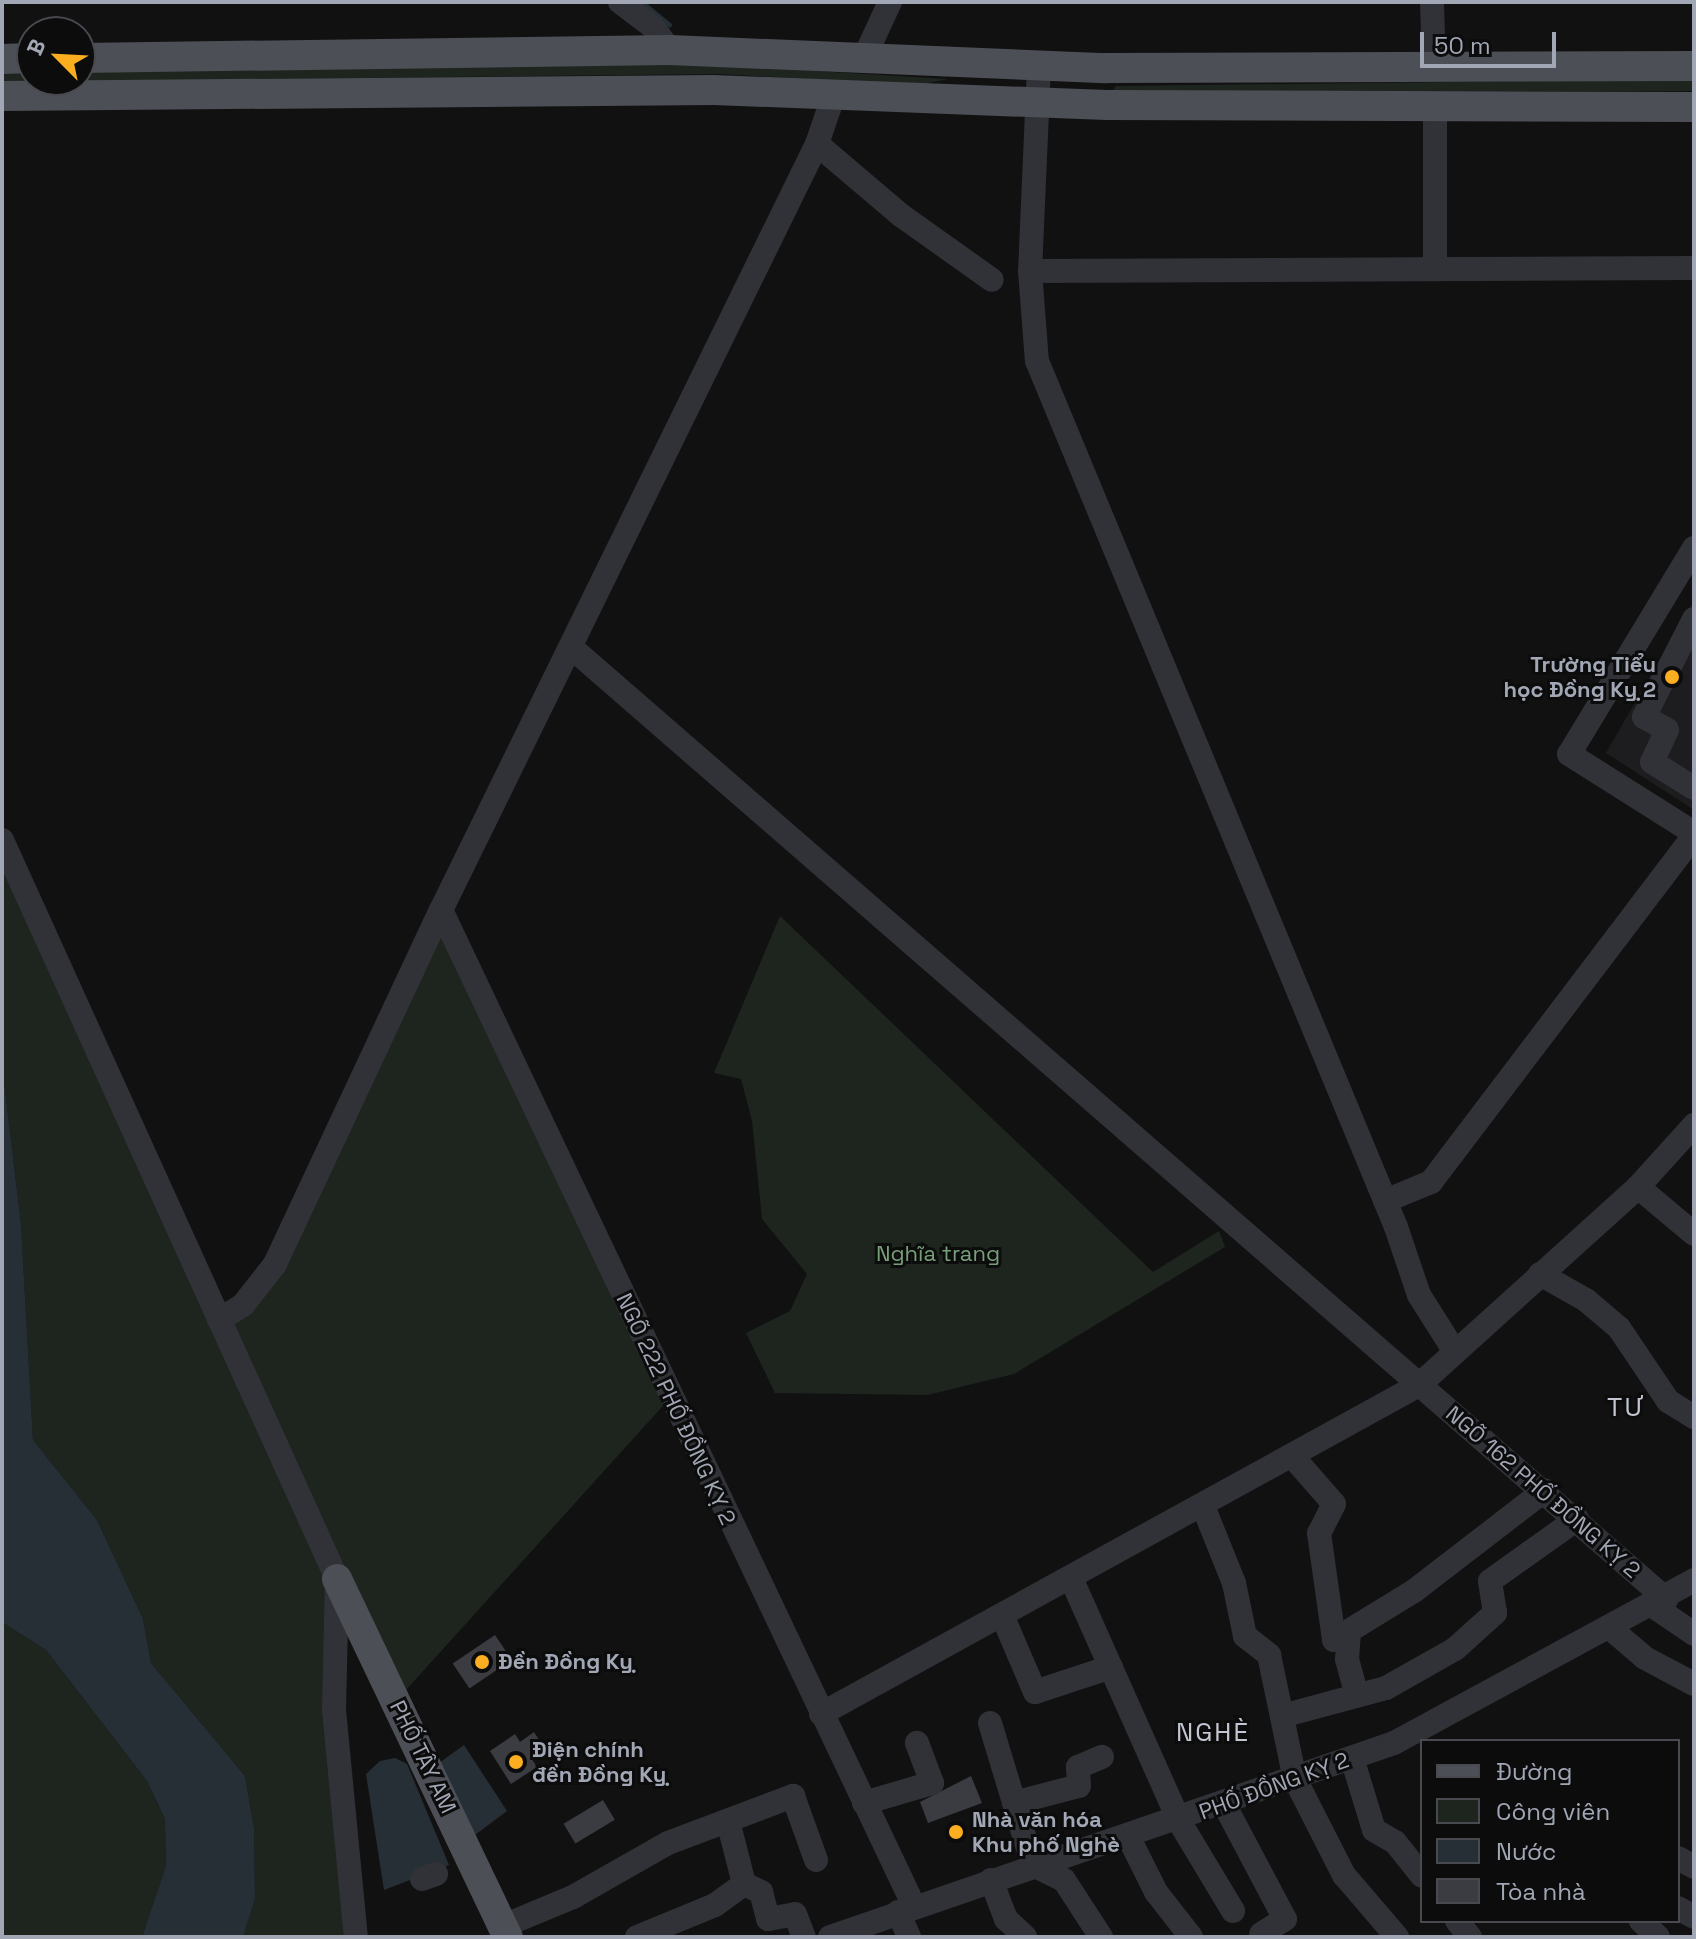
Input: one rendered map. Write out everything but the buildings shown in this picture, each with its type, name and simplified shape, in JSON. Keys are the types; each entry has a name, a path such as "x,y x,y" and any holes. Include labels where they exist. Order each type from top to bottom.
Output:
{"main road":[{"path":"96,58 670,50 865,56 1039,66 1694,66"},
{"path":"2,96 834,94 1037,103 1694,107"},
{"name":"PHỐ TÂY AM","path":"337,1579 506,1932"}],"street":[{"path":"620,2 660,34 670,50"},
{"path":"865,56 890,2"},
{"path":"1432,2 1434,68"},
{"path":"1039,66 1030,271 1037,361 1385,1201 1419,1295 1455,1352"},
{"path":"219,1320 243,1305 275,1264 441,910 817,144 834,94"},
{"path":"1435,107 1435,269"},
{"path":"817,144 902,216 992,280"},
{"path":"1030,271 1694,268"},
{"path":"1385,1201 1431,1182 1694,834 1569,754 1694,548"},
{"path":"1694,619 1644,717 1667,730 1652,762 1694,788"},
{"name":"NGÕ 162 PHỐ ĐỒNG KỴ 2","path":"572,648 1419,1385 1545,1490 1694,1634"},
{"path":"2,840 337,1579 334,1710 356,1937"},
{"name":"NGÕ 222 PHỐ ĐỒNG KỴ 2","path":"441,910 864,1803 906,1909 909,1937"},
{"path":"821,1714 1419,1385 1638,1187 1694,1125"},
{"path":"1638,1187 1694,1234"},
{"path":"1540,1274 1586,1300 1619,1328 1668,1401 1694,1417"},
{"path":"1293,1457 1334,1504 1319,1533 1334,1640 1414,1591 1545,1490"},
{"path":"1203,1506 1234,1583 1245,1636 1269,1655 1295,1779 1344,1875 1397,1937"},
{"path":"1282,1716 1386,1688 1455,1649 1495,1613 1490,1581 1577,1519"},
{"path":"1071,1578 1179,1821 1233,1911"},
{"name":"PHỐ ĐỒNG KỴ 2","path":"830,1937 1033,1865 1179,1821 1394,1743 1660,1603 1694,1580"},
{"path":"1002,1615 1035,1692 1111,1667"},
{"path":"1611,1629 1645,1658 1694,1684"},
{"path":"1349,1631 1347,1659 1357,1696"},
{"path":"990,1723 1033,1865 1064,1880 1101,1937"},
{"path":"864,1803 932,1783 917,1743"},
{"path":"1014,1803 1079,1786 1078,1767 1102,1757"},
{"path":"1352,1758 1374,1830 1395,1842 1420,1873"},
{"path":"506,1932 668,1843 793,1796 816,1860"},
{"path":"1224,1804 1285,1919 1260,1936"},
{"path":"728,1821 744,1884"},
{"path":"1128,1836 1156,1892 1191,1937"},
{"path":"991,1880 1006,1919 1025,1937"},
{"path":"653,1934 715,1905 744,1884"},
{"path":"744,1884 761,1892 768,1919 795,1914 804,1937"},
{"path":"1643,1923 1658,1937"}],"shaded area":[{"name":"Trường Tiểu học Đồng Kỵ 2","path":"1694,600 1694,810 1606,753"}],"green space":[{"path":"699,64 948,79 919,85 719,74 96,81 96,70"},
{"path":"2,71 16,71 16,82 2,82"},
{"path":"1694,79 1694,91 1112,92 1116,86"},
{"path":"2,840 219,1320 243,1305 441,910 670,1398 396,1701 338,1581 356,1937 243,1937 255,1899 254,1828 245,1776 151,1663 143,1619 97,1520 33,1440 21,1224 2,1065"},
{"name":"Nghĩa trang","path":"780,916 1153,1272 1219,1231 1225,1247 1014,1374 927,1395 775,1393 746,1333 790,1311 807,1274 762,1219 752,1121 741,1079 714,1073"},
{"path":"2,1622 46,1650 147,1781 165,1819 166,1866 142,1937 2,1937"}],"water":[{"path":"2,1065 21,1224 33,1440 97,1520 143,1619 151,1663 245,1776 254,1828 255,1899 243,1937 142,1937 166,1866 165,1819 147,1781 46,1650 2,1622"},
{"path":"464,1745 507,1811 471,1838 439,1763"},
{"path":"395,1758 407,1764 449,1865 384,1890 366,1774 380,1761"}],"waterway":[{"path":"641,2 669,25"}],"place":[{"name":"Trường Tiểu học Đồng Kỵ 2","path":"1672,677"},
{"name":"Đền Đồng Kỵ","path":"482,1662"},
{"name":"Điện chính đền Đồng Kỵ","path":"516,1762"},
{"name":"Nhà văn hóa Khu phố Nghè","path":"956,1832"}],"district":[{"name":"TƯ","path":"1626,1408"},
{"name":"NGHÈ","path":"1213,1733"}]}
